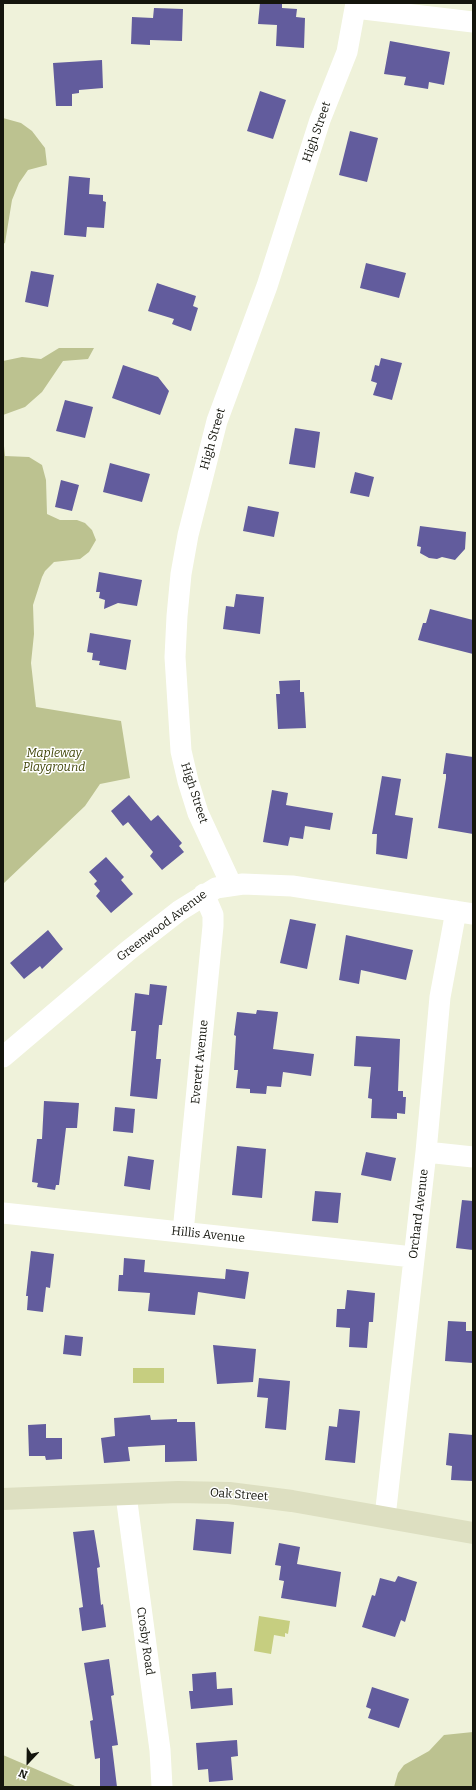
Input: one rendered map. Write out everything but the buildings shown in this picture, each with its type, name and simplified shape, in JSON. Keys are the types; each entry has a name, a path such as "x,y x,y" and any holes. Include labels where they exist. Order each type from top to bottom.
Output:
{"street":[{"path":"356,5 473,22"},
{"name":"High Street","path":"231,884 198,813 188,782 181,751 175,657 181,574 188,535 217,421 267,286 318,127 347,52 356,5"},
{"name":"Greenwood Avenue","path":"3,1057 129,950 179,911 204,894 216,888 231,884 292,886 465,913"},
{"name":"Everett Avenue","path":"183,1232 213,926 213,915 204,894"},
{"name":"Orchard Avenue","path":"385,1517 426,1152 440,997 465,913"},
{"path":"426,1152 473,1157"},
{"name":"Hillis Avenue","path":"3,1213 413,1257"},
{"name":"Oak Street","path":"3,1499 194,1492 248,1495 473,1533"},
{"name":"Crosby Road","path":"126,1495 160,1750 162,1787"}],"green space":[{"path":"3,118 21,123 32,131 45,148 47,165 28,170 19,183 12,200 5,243 3,244"},
{"path":"59,348 94,348 88,359 63,361 42,392 25,407 3,415 3,361 22,357 41,359"},
{"name":"Mapleway Playground","path":"3,436 5,456 29,457 42,465 46,480 47,514 60,520 77,520 85,523 92,530 96,540 89,552 80,559 54,562 45,571 42,577 33,605 34,634 31,663 36,707 121,721 130,778 100,784 85,806 3,884"},
{"path":"473,1732 473,1787 394,1787 398,1773 404,1765 429,1751 444,1735"},
{"path":"3,1755 75,1786 3,1787"}],"shaded area":[{"path":"133,1368 164,1368 164,1383 133,1383"},
{"path":"259,1616 290,1621 288,1634 285,1633 285,1637 274,1635 271,1654 254,1651"}]}
